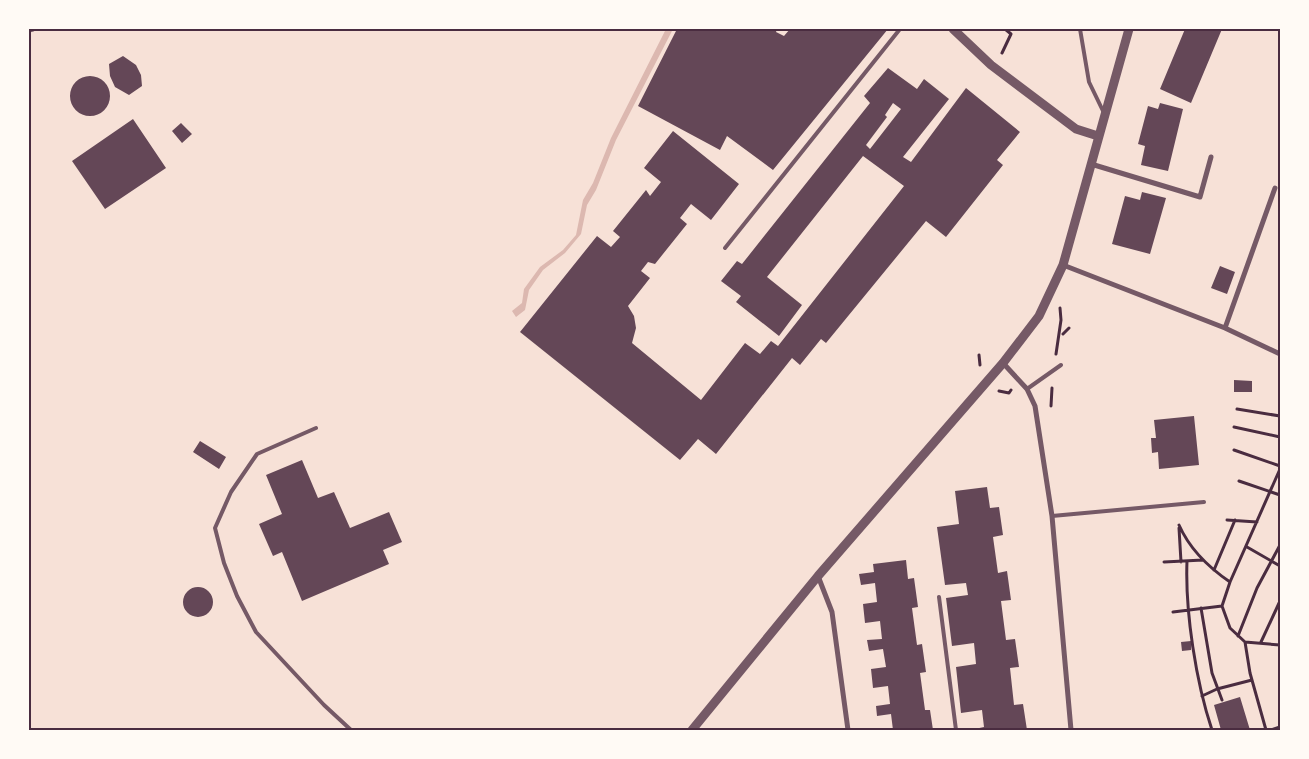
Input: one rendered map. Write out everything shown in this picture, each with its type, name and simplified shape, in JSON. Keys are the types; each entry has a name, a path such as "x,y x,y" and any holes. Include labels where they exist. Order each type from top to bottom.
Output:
{"street":[{"path":"29,30 33,29"},
{"path":"952,29 991,65 1076,129 1098,136"},
{"path":"692,730 818,576 1003,363 1038,316 1063,265 1129,29"},
{"path":"1091,164 1200,197 1211,157"},
{"path":"1225,328 1275,188"},
{"path":"1063,265 1225,328 1280,354"},
{"path":"1003,363 1026,389 1035,406 1052,516 1071,730"},
{"path":"818,576 832,612 848,730"}],"lane":[{"path":"725,248 900,29"},
{"path":"1080,29 1089,82 1104,113"},
{"path":"1026,389 1061,365"},
{"path":"316,428 257,454 230,492 215,528 224,563 237,596 256,632 351,730"},
{"path":"1052,516 1204,502"},
{"path":"939,597 956,730"}],"path":[{"path":"1005,29 1010,34"},
{"path":"991,65 1006,49 1011,29"},
{"path":"1055,362 1061,320"},
{"path":"1063,334 1069,328"},
{"path":"1238,409 1280,416"},
{"path":"1234,427 1280,437"},
{"path":"1234,450 1280,467 1247,547 1230,582 1222,606 1226,622 1245,642 1252,680 1266,730"},
{"path":"1239,481 1280,495"},
{"path":"1227,520 1257,522"},
{"path":"1214,570 1235,520"},
{"path":"1181,562 1178,525 1184,537 1203,560 1230,582"},
{"path":"1238,636 1280,545"},
{"path":"1247,547 1280,566"},
{"path":"1164,562 1203,560"},
{"path":"1187,561 1189,609 1202,696 1212,730"},
{"path":"1261,642 1280,601"},
{"path":"1173,612 1222,606"},
{"path":"1201,608 1217,689 1222,700"},
{"path":"1245,642 1280,645"},
{"path":"1202,696 1217,689 1252,680"},
{"path":"1271,730 1280,727"}],"shaded area":[{"path":"666,29 673,29 616,140 596,190 587,205 581,234 565,253 543,270 529,290 525,310 516,317 512,311 522,303 524,289 540,267 563,250 576,235 583,200 593,183 611,138"}],"building":[{"path":"677,29 777,29 776,32 784,36 790,29 888,29 773,170 727,136 720,150 638,106"},
{"path":"1185,29 1222,29 1191,103 1160,89"},
{"path":"123,56 136,65 141,75 142,86 129,95 115,87 110,76 109,64"},
{"path":"888,68 917,89 924,79 949,99 903,157 911,162 966,88 1020,132 997,160 1003,165 946,237 926,221 826,343 821,339 800,365 792,358 716,454 698,439 680,460 520,332 597,236 611,247 620,237 613,231 646,190 650,196 661,182 644,168 673,131 739,184 711,220 691,204 680,218 687,224 655,264 648,262 641,271 650,278 628,306 634,316 636,328 632,343 701,400 745,343 760,354 771,341 778,346 904,186 863,156 767,277 802,305 779,336 736,302 741,296 721,281 737,261 742,264 870,103 864,96","holes":["893,103 901,109 870,149 866,145 887,117 885,115"]},
{"path":"94,76 101,79 107,85 110,96 109,104 101,113 94,116 86,116 79,113 71,104 70,92 73,85 82,77"},
{"path":"1160,103 1183,109 1168,171 1141,165 1145,146 1138,144 1148,106 1158,109"},
{"path":"133,119 166,168 105,209 72,161"},
{"path":"181,123 192,134 182,143 172,131"},
{"path":"1142,192 1166,198 1150,254 1112,244 1125,196 1140,200"},
{"path":"1220,266 1235,272 1227,294 1211,288"},
{"path":"1234,380 1252,381 1252,392 1234,392"},
{"path":"1194,416 1199,465 1159,469 1158,452 1152,453 1151,438 1156,438 1154,420"},
{"path":"200,441 226,457 219,469 193,452"},
{"path":"302,460 318,498 334,492 350,528 389,512 402,542 383,550 389,564 302,601 282,552 273,556 259,524 282,514 266,475"},
{"path":"987,487 990,508 999,507 1003,535 993,537 998,573 1007,571 1011,600 1001,601 1006,640 1015,639 1019,667 1010,668 1014,705 1023,704 1027,730 970,730 984,727 982,710 961,713 956,667 976,664 974,643 952,646 946,598 968,595 966,583 945,585 937,527 959,524 955,491"},
{"path":"906,560 908,579 914,578 918,607 912,608 917,645 922,644 926,672 920,673 925,710 930,710 933,730 893,730 891,714 877,716 876,706 890,704 888,686 873,688 871,669 886,667 883,649 869,651 867,640 882,639 880,621 865,623 863,604 877,602 875,583 861,585 859,574 874,572 873,564"},
{"path":"198,587 208,592 213,602 208,612 198,617 188,612 183,602 188,592"},
{"path":"1191,641 1191,650 1182,651 1181,642"},
{"path":"1240,697 1250,730 1221,730 1214,705"}]}
